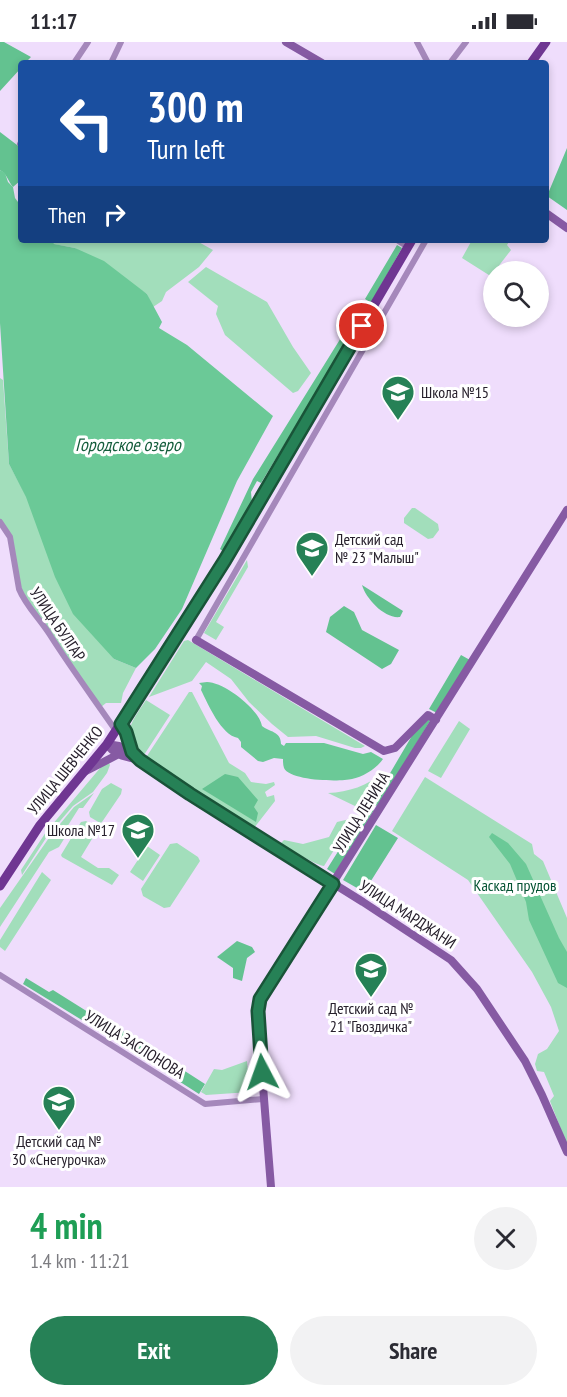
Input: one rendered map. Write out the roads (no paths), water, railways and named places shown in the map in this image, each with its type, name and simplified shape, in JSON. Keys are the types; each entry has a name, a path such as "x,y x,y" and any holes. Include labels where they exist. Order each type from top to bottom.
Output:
{"main road":[{"path":"533,60 546,42"},
{"name":"УЛИЦА ШЕВЧЕНКО","path":"0,886 40,825 118,728 225,560 410,243"}],"street":[{"path":"76,60 88,42"},
{"path":"112,60 121,42"},
{"path":"286,42 317,60"},
{"path":"417,42 426,60"},
{"path":"452,60 466,42"},
{"path":"549,215 567,228"},
{"path":"425,243 196,639 384,751 395,748 428,715 436,720"},
{"name":"УЛИЦА ЛЕНИНА","path":"271,1187 258,1023 260,999 567,510"},
{"name":"УЛИЦА БУЛГАР","path":"0,522 10,537 22,597 50,634 63,657 118,728"},
{"path":"118,728 126,732 132,752"},
{"path":"107,744 132,752 140,760"},
{"path":"107,744 117,755 140,760"},
{"path":"83,773 117,755"},
{"name":"УЛИЦА МАРДЖАНИ","path":"140,760 451,960 477,989 525,1061 543,1095 567,1152"},
{"name":"УЛИЦА ЗАСЛОНОВА","path":"0,975 206,1104 264,1099"}],"water":[{"name":"Городское озеро","path":"0,170 5,173 8,182 13,187 18,202 18,243 53,243 75,248 104,261 147,294 162,322 159,328 187,345 273,416 237,481 182,609 155,649 136,668 114,659 73,614 55,577 26,497 9,464 0,323"},
{"path":"207,682 222,686 240,698 255,712 262,726 277,734 284,746 286,743 324,743 363,754 371,752 383,759 361,776 337,780 316,780 295,776 284,768 283,759 258,761 241,747 238,738 226,731 216,718 199,683"},
{"path":"492,833 508,843 526,864 567,952 567,988 558,983 529,920 526,902 510,864 489,837"}],"place":[{"name":"Школа №15","path":"398,421"},
{"name":"Детский сад № 23 \"Малыш\"","path":"312,577"},
{"name":"Школа №17","path":"138,859"},
{"name":"Детский сад № 21 \"Гвоздичка\"","path":"371,998"},
{"name":"Детский сад № 30 «Снегурочка»","path":"59,1131"}],"park label":[{"name":"Каскад прудов","path":"515,885"}]}
